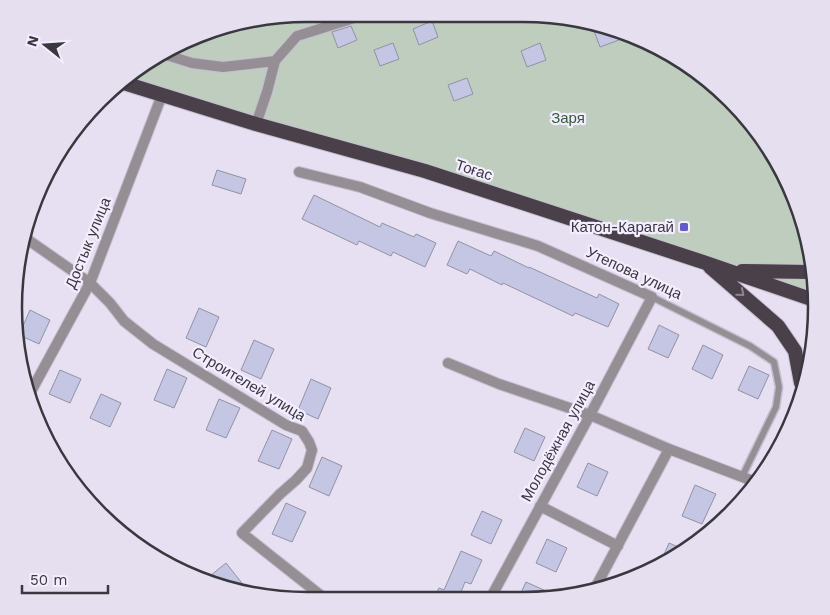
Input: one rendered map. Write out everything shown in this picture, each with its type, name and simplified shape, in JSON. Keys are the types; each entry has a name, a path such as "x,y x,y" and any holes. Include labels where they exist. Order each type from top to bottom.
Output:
{"highway":[{"name":"Тоғас","path":"130,85 256,124 425,171 807,298"},
{"path":"703,262 778,326 795,351 799,375"},
{"path":"729,271 805,272"}],"street":[{"path":"256,124 275,61 297,36 342,22"},
{"path":"172,57 192,64 223,67 275,61"},
{"name":"Достык улица","path":"34,386 90,283 162,95"},
{"name":"Утепова улица","path":"299,172 360,187 430,213 538,246 652,297"},
{"path":"30,241 90,283"},
{"name":"Строителей улица","path":"90,283 110,303 124,321 153,344 286,425 302,432 310,442 312,450 307,468 242,533 316,592"},
{"name":"Молодёжная улица","path":"494,592 652,297"},
{"path":"448,363 499,384 590,415 749,480"},
{"path":"598,582 669,449"},
{"path":"540,506 618,546"}],"lane":[{"name":"Утепова улица","path":"652,297 750,346 774,362 779,387 776,407 742,477"}],"green space":[{"name":"Заря","path":"522,22 560,25 596,32 649,52 696,81 724,106 749,134 769,165 786,198 802,252 808,299 256,124 137,79 165,61 198,44 234,32 289,23"}],"building":[{"path":"432,22 438,37 419,45 413,29"},
{"path":"351,26 357,40 338,48 332,32"},
{"path":"594,32 619,40 619,40 600,47"},
{"path":"393,43 399,59 380,66 374,50"},
{"path":"540,43 546,60 527,67 521,51"},
{"path":"467,78 473,94 454,101 448,85"},
{"path":"217,170 246,179 241,194 212,185"},
{"path":"314,195 380,227 382,223 414,237 416,234 436,243 425,267 393,252 391,256 359,241 357,245 302,219"},
{"path":"458,241 491,256 494,251 597,298 599,294 619,304 608,327 575,313 573,316 470,269 467,274 447,265"},
{"path":"199,308 219,317 206,347 186,338"},
{"path":"30,310 50,320 39,344 24,337 23,326"},
{"path":"659,325 679,335 668,358 648,349"},
{"path":"254,340 274,349 261,379 241,370"},
{"path":"703,345 723,355 712,379 692,369"},
{"path":"749,366 769,375 758,399 738,390"},
{"path":"167,369 187,378 174,408 154,400"},
{"path":"60,370 81,379 70,403 49,394"},
{"path":"311,379 331,388 318,419 298,410"},
{"path":"101,394 121,403 110,427 90,418"},
{"path":"219,399 240,408 226,438 206,430"},
{"path":"525,428 545,437 534,461 514,452"},
{"path":"272,430 292,439 279,469 258,461"},
{"path":"322,457 342,466 329,496 309,487"},
{"path":"588,463 608,472 597,496 577,487"},
{"path":"695,485 716,494 702,524 682,516"},
{"path":"286,503 306,512 292,542 272,534"},
{"path":"482,511 502,520 491,544 471,535"},
{"path":"547,539 567,548 556,572 536,563"},
{"path":"669,543 677,546 665,554"},
{"path":"461,551 482,560 471,584 465,582 461,592 437,592 439,588 444,590"},
{"path":"226,563 244,585 234,583 211,575"},
{"path":"526,582 546,591 541,592 521,592"}],"place":[{"name":"Катон-Карагай","path":"684,227"}]}
